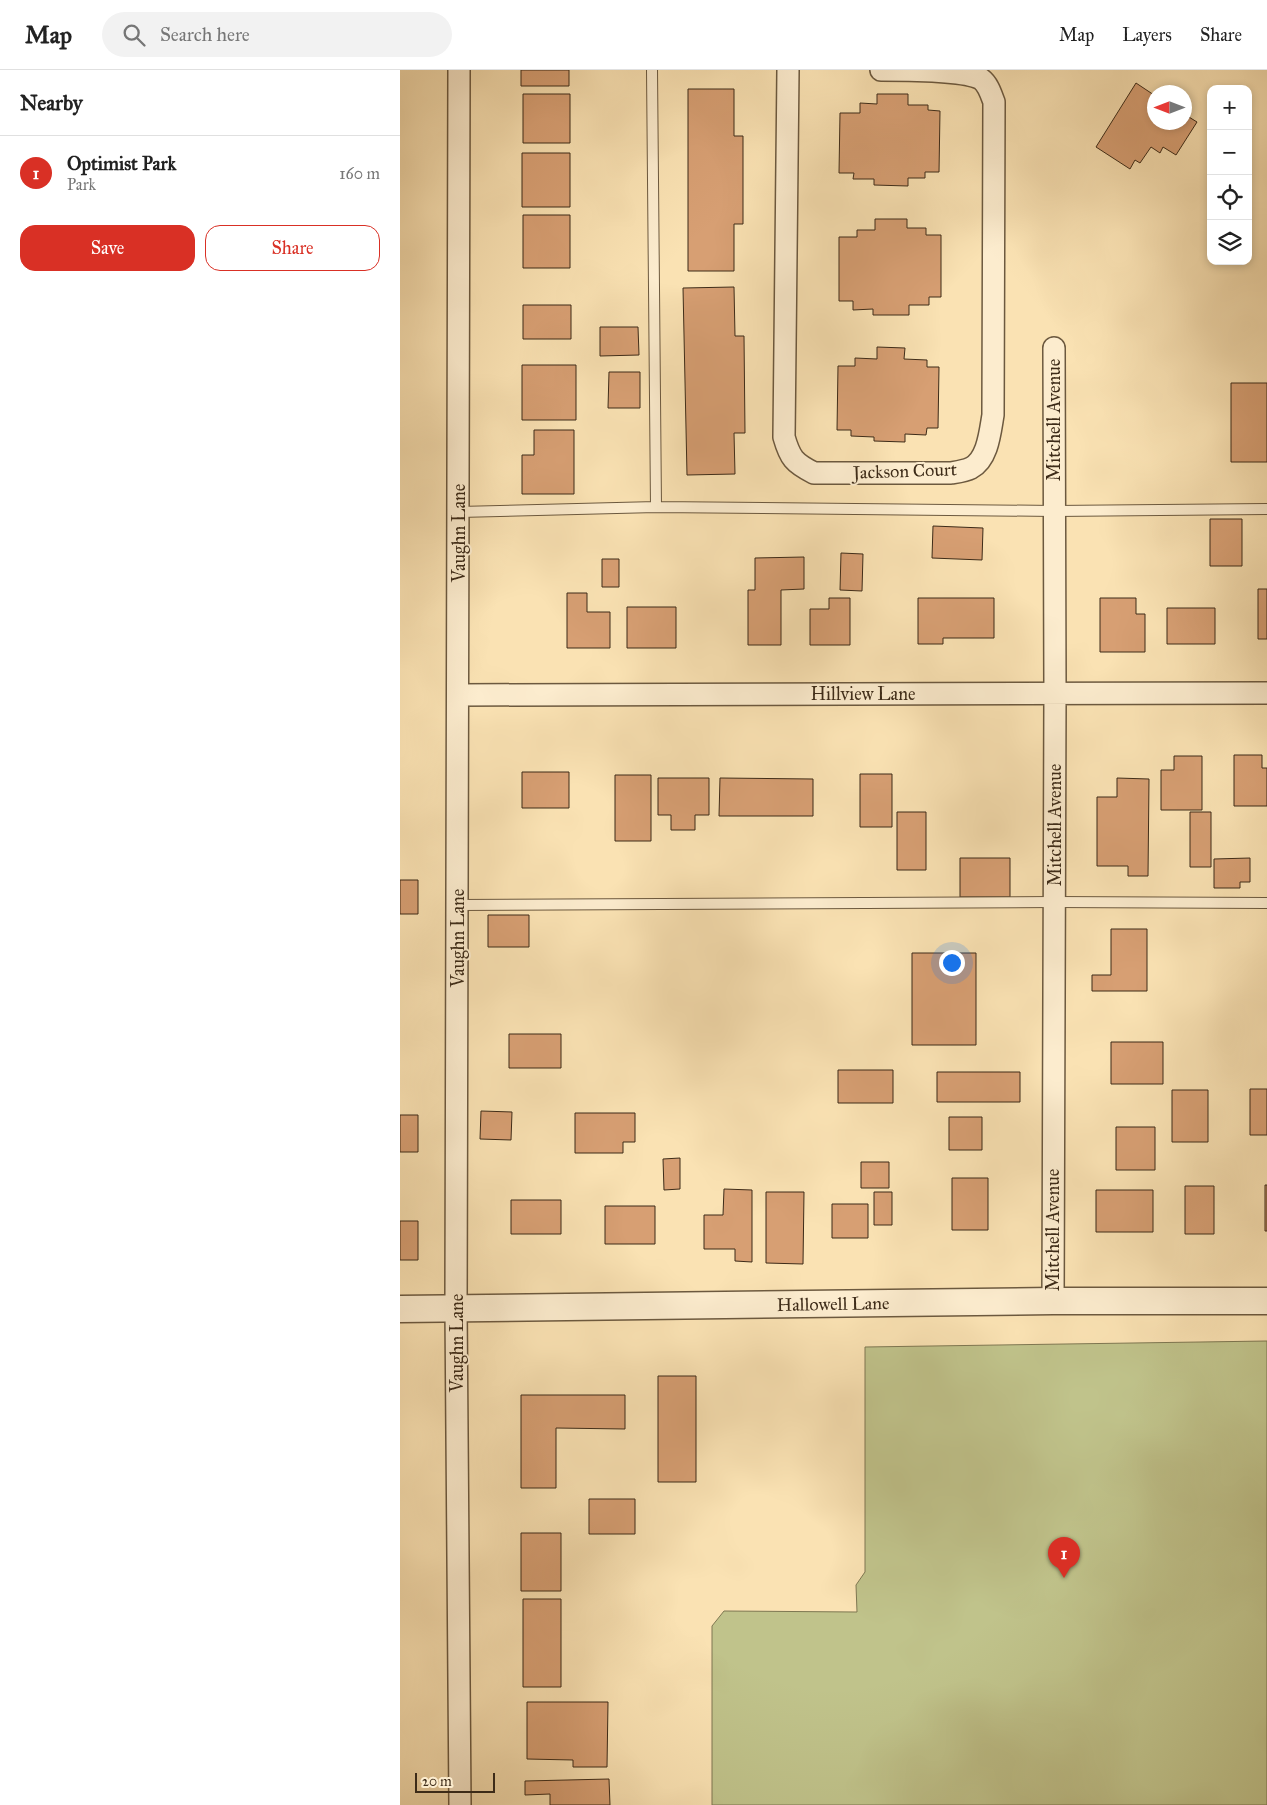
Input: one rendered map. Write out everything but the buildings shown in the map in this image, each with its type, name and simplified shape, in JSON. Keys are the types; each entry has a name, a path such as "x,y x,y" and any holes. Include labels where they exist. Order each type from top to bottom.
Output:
{"street":[{"name":"Vaughn Lane","path":"459,70 459,695 456,1309 460,1805"},
{"name":"Jackson Court","path":"788,70 784,437 789,454 798,465 814,473 951,473 971,468 982,456 990,438 993,415 994,102 989,88 981,79 966,72 881,70"},
{"name":"Mitchell Avenue","path":"1053,1301 1054,348"},
{"name":"Hillview Lane","path":"459,695 1267,692"},
{"name":"Hallowell Lane","path":"400,1309 1053,1301 1267,1301"}],"lane":[{"path":"652,70 656,507"},
{"path":"459,512 656,507 1054,511 1267,509"},
{"path":"458,905 1054,902 1267,903"}],"green space":[{"path":"1267,1341 1267,1805 712,1805 712,1626 724,1611 857,1612 856,1585 865,1572 865,1347"}],"place":[{"name":"Optimist Park","path":"1064,1578"}]}
